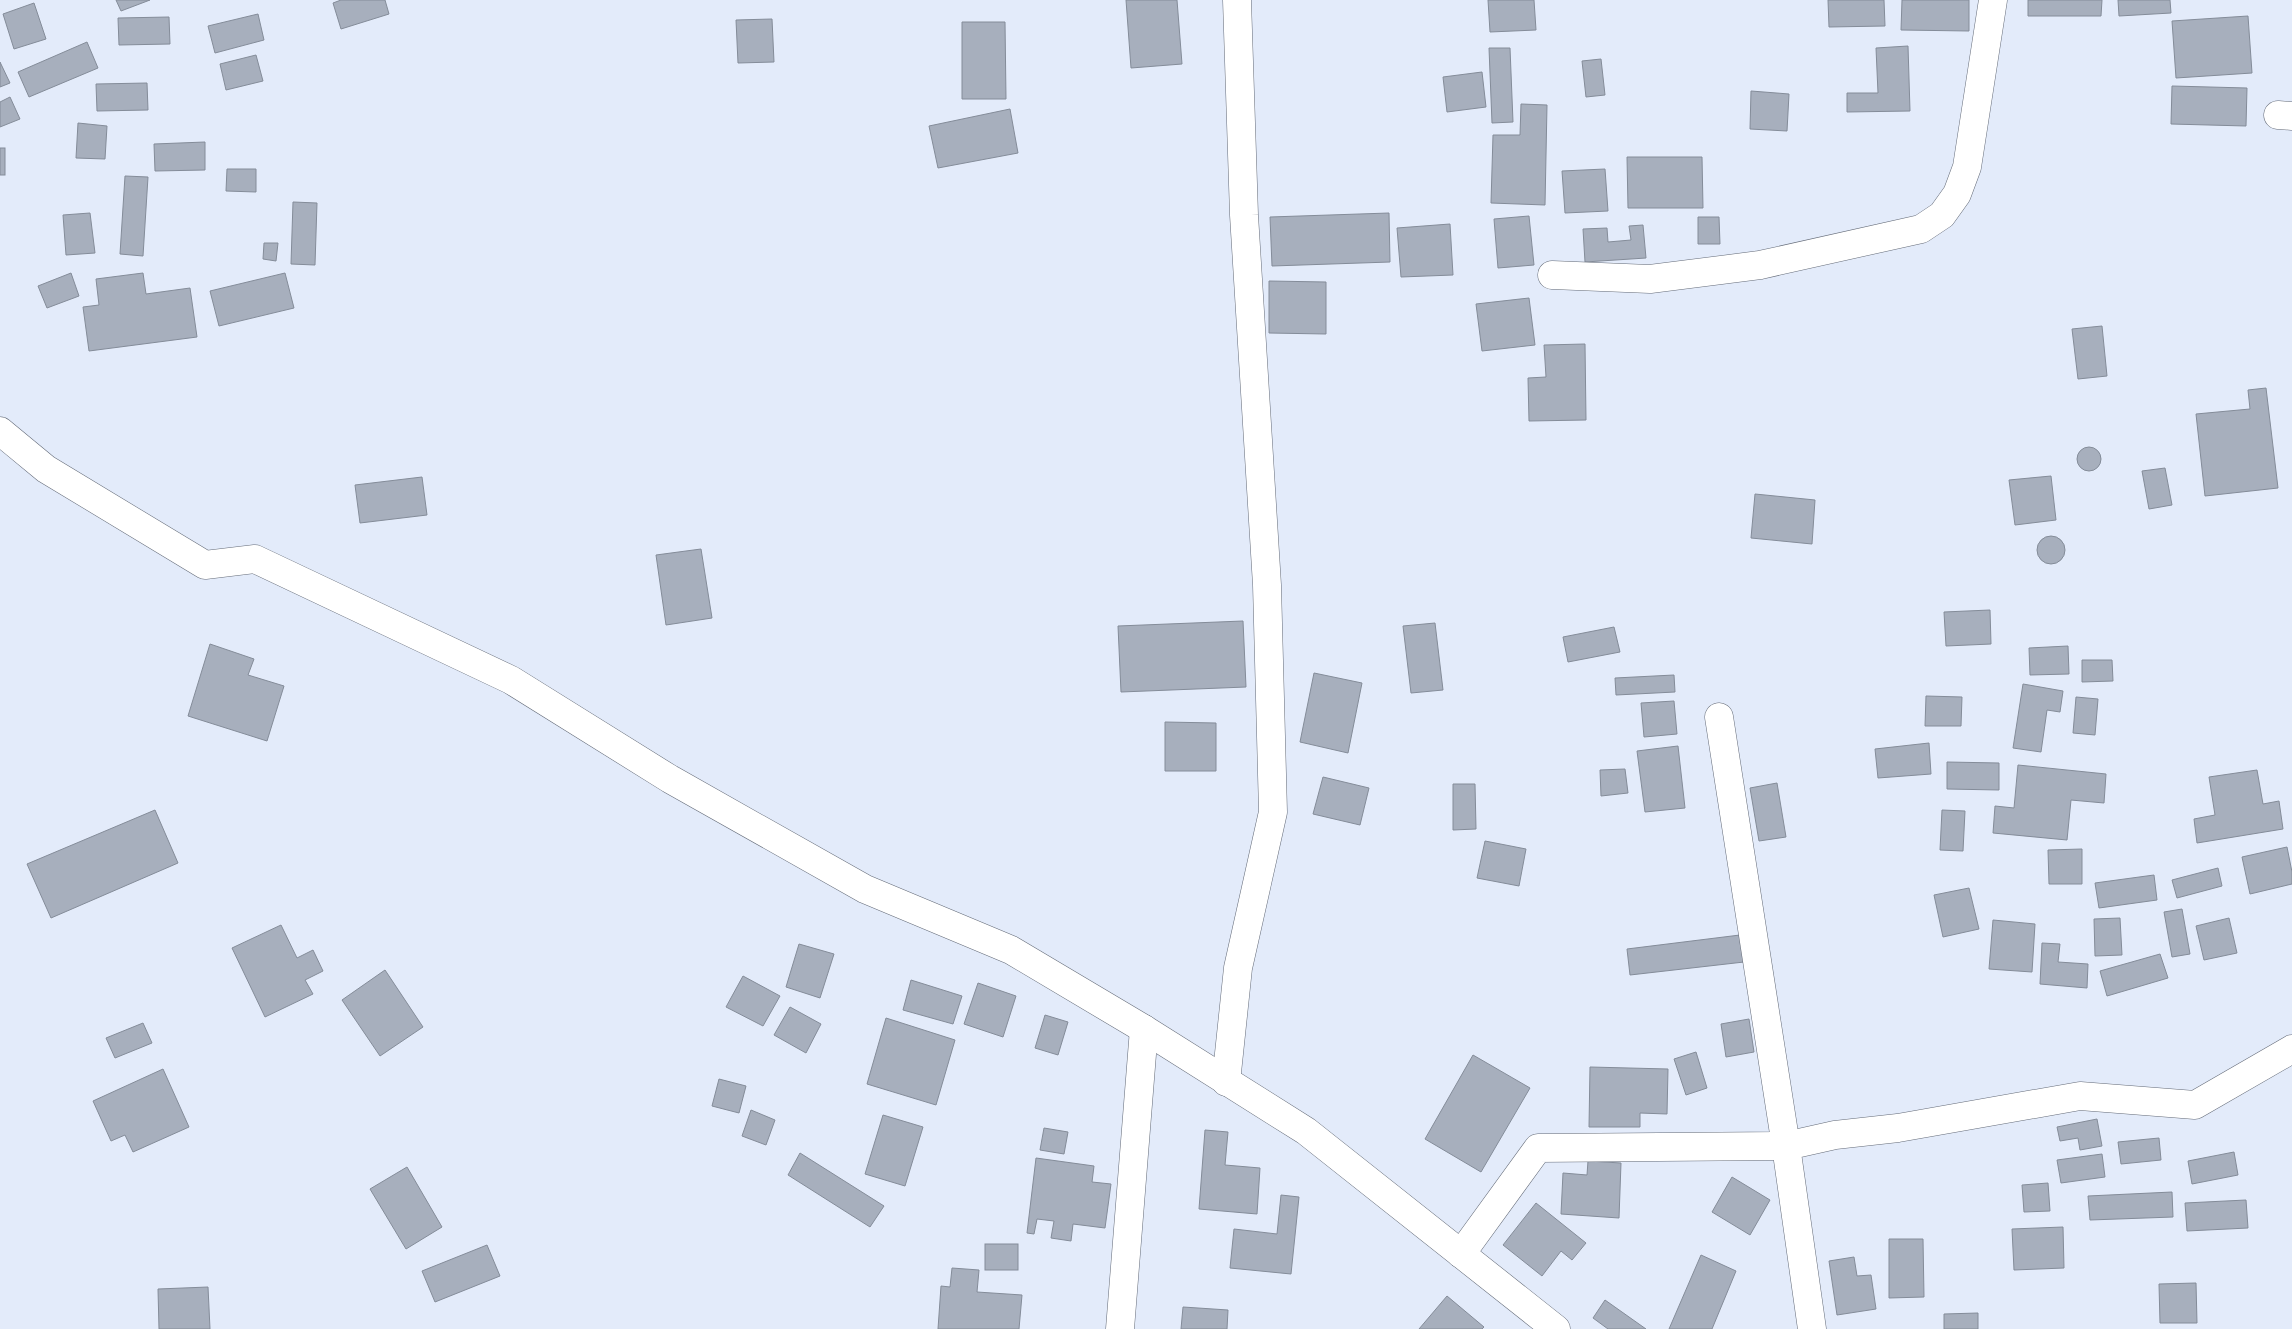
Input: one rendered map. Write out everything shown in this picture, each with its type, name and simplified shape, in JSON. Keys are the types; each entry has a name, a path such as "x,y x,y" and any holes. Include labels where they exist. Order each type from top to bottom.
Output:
{"street":[{"path":"1226,1082 1238,968 1273,812 1267,585 1244,215 1237,0"},
{"path":"1552,275 1650,279 1760,265 1922,229 1942,215 1957,194 1967,167 1993,0"},
{"path":"0,431 46,469 205,565 255,559 511,680 670,779 865,889 1011,950 1144,1029 1306,1131 1556,1329"},
{"path":"1719,717 1786,1146 1812,1329"},
{"path":"1120,1329 1144,1029"},
{"path":"1461,1254 1538,1148 1786,1146 2080,1096 2194,1105 2292,1049"}],"building":[{"path":"116,0 150,0 121,11"},
{"path":"341,0 385,0 389,14 341,29 333,3"},
{"path":"1126,0 1177,0 1182,64 1131,68"},
{"path":"1488,0 1534,0 1536,30 1490,32"},
{"path":"1828,0 1884,0 1885,26 1829,27"},
{"path":"1902,0 1969,0 1969,31 1901,30"},
{"path":"2028,0 2102,0 2101,16 2028,16"},
{"path":"2118,0 2170,0 2171,13 2119,16"},
{"path":"34,3 46,39 14,49 3,14"},
{"path":"258,14 264,40 215,53 208,26"},
{"path":"2248,16 2252,73 2176,78 2172,21"},
{"path":"169,17 170,44 119,45 118,18"},
{"path":"772,19 774,62 738,63 736,20"},
{"path":"962,22 1005,22 1006,99 962,99"},
{"path":"87,42 98,68 29,97 18,72"},
{"path":"1908,46 1910,111 1847,112 1847,93 1878,93 1876,48"},
{"path":"1489,48 1510,48 1513,122 1492,123"},
{"path":"256,55 263,81 226,90 220,64"},
{"path":"1601,59 1605,95 1586,97 1582,61"},
{"path":"0,62 10,83 0,87"},
{"path":"1482,72 1486,107 1447,112 1443,77"},
{"path":"147,83 148,110 97,111 96,84"},
{"path":"2172,86 2247,88 2246,126 2171,124"},
{"path":"1751,91 1789,94 1787,131 1750,129"},
{"path":"10,97 20,119 0,127 0,102"},
{"path":"1521,104 1547,105 1545,205 1491,203 1493,135 1520,135"},
{"path":"1010,109 1018,153 938,168 929,126"},
{"path":"78,123 107,126 105,159 76,158"},
{"path":"205,142 205,170 155,171 154,144"},
{"path":"0,148 5,148 5,175 0,175"},
{"path":"1627,157 1702,157 1703,208 1628,208"},
{"path":"227,169 256,169 256,192 226,191"},
{"path":"1605,169 1608,211 1565,213 1562,171"},
{"path":"125,176 148,177 143,256 120,254"},
{"path":"293,202 317,203 315,265 291,264"},
{"path":"90,213 95,253 66,255 63,215"},
{"path":"1389,213 1390,262 1272,266 1270,217"},
{"path":"1529,216 1534,265 1498,268 1494,219"},
{"path":"1698,217 1719,217 1720,244 1698,244"},
{"path":"1450,224 1453,275 1401,277 1397,228"},
{"path":"1643,225 1646,258 1585,262 1583,229 1607,228 1608,242 1631,240 1629,226"},
{"path":"264,243 278,243 276,261 263,259"},
{"path":"71,273 79,296 47,308 38,286"},
{"path":"143,273 146,294 190,288 197,337 89,351 83,307 99,305 96,279"},
{"path":"285,273 294,308 219,326 210,291"},
{"path":"1269,281 1326,282 1326,334 1269,333"},
{"path":"1529,298 1535,345 1482,351 1476,304"},
{"path":"2102,326 2107,376 2078,379 2072,329"},
{"path":"1585,344 1586,420 1529,421 1528,378 1546,377 1544,345"},
{"path":"2266,388 2278,488 2205,496 2196,414 2250,409 2248,390"},
{"path":"2089,447 2098,450 2101,459 2098,468 2089,471 2080,468 2077,459 2080,450"},
{"path":"2165,468 2172,505 2149,509 2142,471"},
{"path":"2051,476 2056,520 2015,525 2009,480"},
{"path":"422,477 427,515 360,523 355,485"},
{"path":"1755,494 1815,500 1812,544 1751,538"},
{"path":"2051,536 2061,540 2065,550 2061,560 2051,564 2041,560 2037,550 2041,540"},
{"path":"701,549 712,618 666,625 656,555"},
{"path":"1990,610 1991,644 1946,646 1944,612"},
{"path":"1243,621 1246,687 1121,692 1118,626"},
{"path":"1435,623 1443,690 1411,693 1403,626"},
{"path":"1614,627 1620,652 1568,662 1563,637"},
{"path":"210,644 254,659 248,675 284,686 267,741 188,716"},
{"path":"2068,646 2069,674 2030,675 2029,648"},
{"path":"2082,660 2112,660 2113,681 2082,682"},
{"path":"1314,673 1362,683 1348,753 1300,742"},
{"path":"1674,675 1675,692 1616,695 1615,678"},
{"path":"2023,684 2063,691 2060,712 2047,710 2041,752 2013,748"},
{"path":"1926,696 1962,697 1961,726 1925,726"},
{"path":"2076,697 2098,699 2095,735 2073,733"},
{"path":"1674,701 1677,734 1644,737 1641,703"},
{"path":"1165,722 1216,723 1216,771 1165,771"},
{"path":"1929,743 1931,774 1878,778 1875,749"},
{"path":"1678,746 1685,808 1645,812 1637,751"},
{"path":"1947,762 1999,763 1999,790 1947,789"},
{"path":"2018,765 2106,774 2104,803 2071,800 2067,840 1993,833 1995,806 2014,808"},
{"path":"1625,769 1628,793 1601,796 1600,770"},
{"path":"2257,770 2263,804 2279,801 2283,829 2197,843 2194,819 2215,815 2209,777"},
{"path":"1323,777 1369,788 1360,825 1313,814"},
{"path":"1777,783 1786,837 1759,841 1750,788"},
{"path":"1453,784 1475,784 1476,829 1453,830"},
{"path":"155,810 178,863 51,918 27,864"},
{"path":"1942,810 1965,811 1963,851 1940,850"},
{"path":"1485,841 1526,849 1519,886 1477,878"},
{"path":"2287,847 2292,872 2292,884 2250,894 2242,857"},
{"path":"2082,849 2082,884 2049,884 2048,850"},
{"path":"2218,868 2222,886 2177,898 2172,880"},
{"path":"2154,875 2157,900 2099,908 2095,883"},
{"path":"1969,888 1979,929 1943,937 1934,895"},
{"path":"2182,909 2190,954 2172,957 2164,912"},
{"path":"2120,918 2122,955 2095,956 2094,919"},
{"path":"2229,918 2237,953 2204,960 2196,926"},
{"path":"1993,920 2035,924 2032,972 1989,969"},
{"path":"281,925 297,958 313,950 323,971 305,980 313,994 265,1017 232,948"},
{"path":"1740,935 1744,962 1630,975 1627,949"},
{"path":"2042,943 2060,944 2058,962 2088,964 2087,988 2040,984"},
{"path":"799,944 834,954 820,998 786,987"},
{"path":"2160,954 2168,978 2107,996 2100,971"},
{"path":"385,970 423,1027 380,1056 342,1000"},
{"path":"743,976 780,996 763,1026 726,1007"},
{"path":"911,980 962,996 953,1024 903,1010"},
{"path":"978,983 1016,996 1003,1037 964,1024"},
{"path":"790,1007 821,1024 806,1053 774,1035"},
{"path":"1045,1015 1068,1022 1058,1055 1035,1048"},
{"path":"886,1018 955,1040 936,1105 867,1084"},
{"path":"1749,1019 1754,1052 1726,1057 1721,1024"},
{"path":"143,1023 152,1043 115,1058 106,1038"},
{"path":"1696,1052 1707,1088 1686,1095 1674,1059"},
{"path":"1473,1055 1530,1088 1481,1172 1425,1139"},
{"path":"1590,1067 1668,1069 1667,1114 1640,1113 1640,1127 1589,1127"},
{"path":"163,1069 189,1127 133,1152 125,1135 111,1141 93,1101"},
{"path":"719,1079 746,1086 739,1113 712,1106"},
{"path":"751,1110 775,1120 766,1145 742,1136"},
{"path":"883,1115 923,1127 905,1186 865,1174"},
{"path":"2097,1119 2102,1146 2080,1150 2078,1138 2060,1141 2057,1127"},
{"path":"1044,1128 1068,1132 1064,1154 1040,1150"},
{"path":"1205,1130 1228,1132 1225,1165 1260,1168 1257,1214 1199,1209"},
{"path":"2159,1138 2161,1160 2121,1164 2118,1142"},
{"path":"2234,1152 2238,1175 2192,1184 2188,1161"},
{"path":"800,1153 884,1206 870,1227 788,1175"},
{"path":"2102,1154 2105,1177 2061,1183 2057,1160"},
{"path":"1036,1158 1094,1166 1092,1182 1111,1184 1105,1228 1073,1224 1071,1241 1051,1238 1054,1221 1037,1219 1034,1234 1027,1233"},
{"path":"1588,1161 1621,1163 1619,1218 1561,1214 1563,1173 1587,1175"},
{"path":"407,1167 442,1227 406,1249 370,1189"},
{"path":"1732,1177 1770,1200 1750,1235 1712,1212"},
{"path":"2048,1183 2050,1211 2024,1212 2022,1185"},
{"path":"2172,1192 2173,1217 2090,1220 2088,1196"},
{"path":"1281,1195 1299,1197 1291,1274 1230,1268 1234,1229 1277,1234"},
{"path":"2246,1200 2248,1228 2187,1231 2185,1203"},
{"path":"1536,1203 1586,1243 1572,1260 1561,1251 1542,1276 1503,1245"},
{"path":"2063,1227 2064,1268 2014,1270 2012,1229"},
{"path":"1889,1239 1923,1239 1924,1297 1889,1298"},
{"path":"985,1244 1018,1244 1018,1270 985,1270"},
{"path":"487,1245 500,1276 435,1302 422,1271"},
{"path":"1701,1255 1736,1271 1712,1329 1669,1329"},
{"path":"1854,1257 1857,1276 1871,1275 1876,1309 1837,1315 1829,1261"},
{"path":"952,1268 979,1270 977,1292 1022,1295 1019,1329 938,1329 941,1286 950,1287"},
{"path":"2196,1283 2197,1323 2160,1323 2159,1284"},
{"path":"208,1287 210,1329 159,1329 158,1289"},
{"path":"1447,1296 1484,1327 1482,1329 1419,1329"},
{"path":"1605,1300 1646,1329 1608,1329 1593,1318"},
{"path":"1183,1307 1228,1310 1227,1329 1181,1329"},
{"path":"1978,1313 1978,1329 1944,1329 1944,1314"}]}
